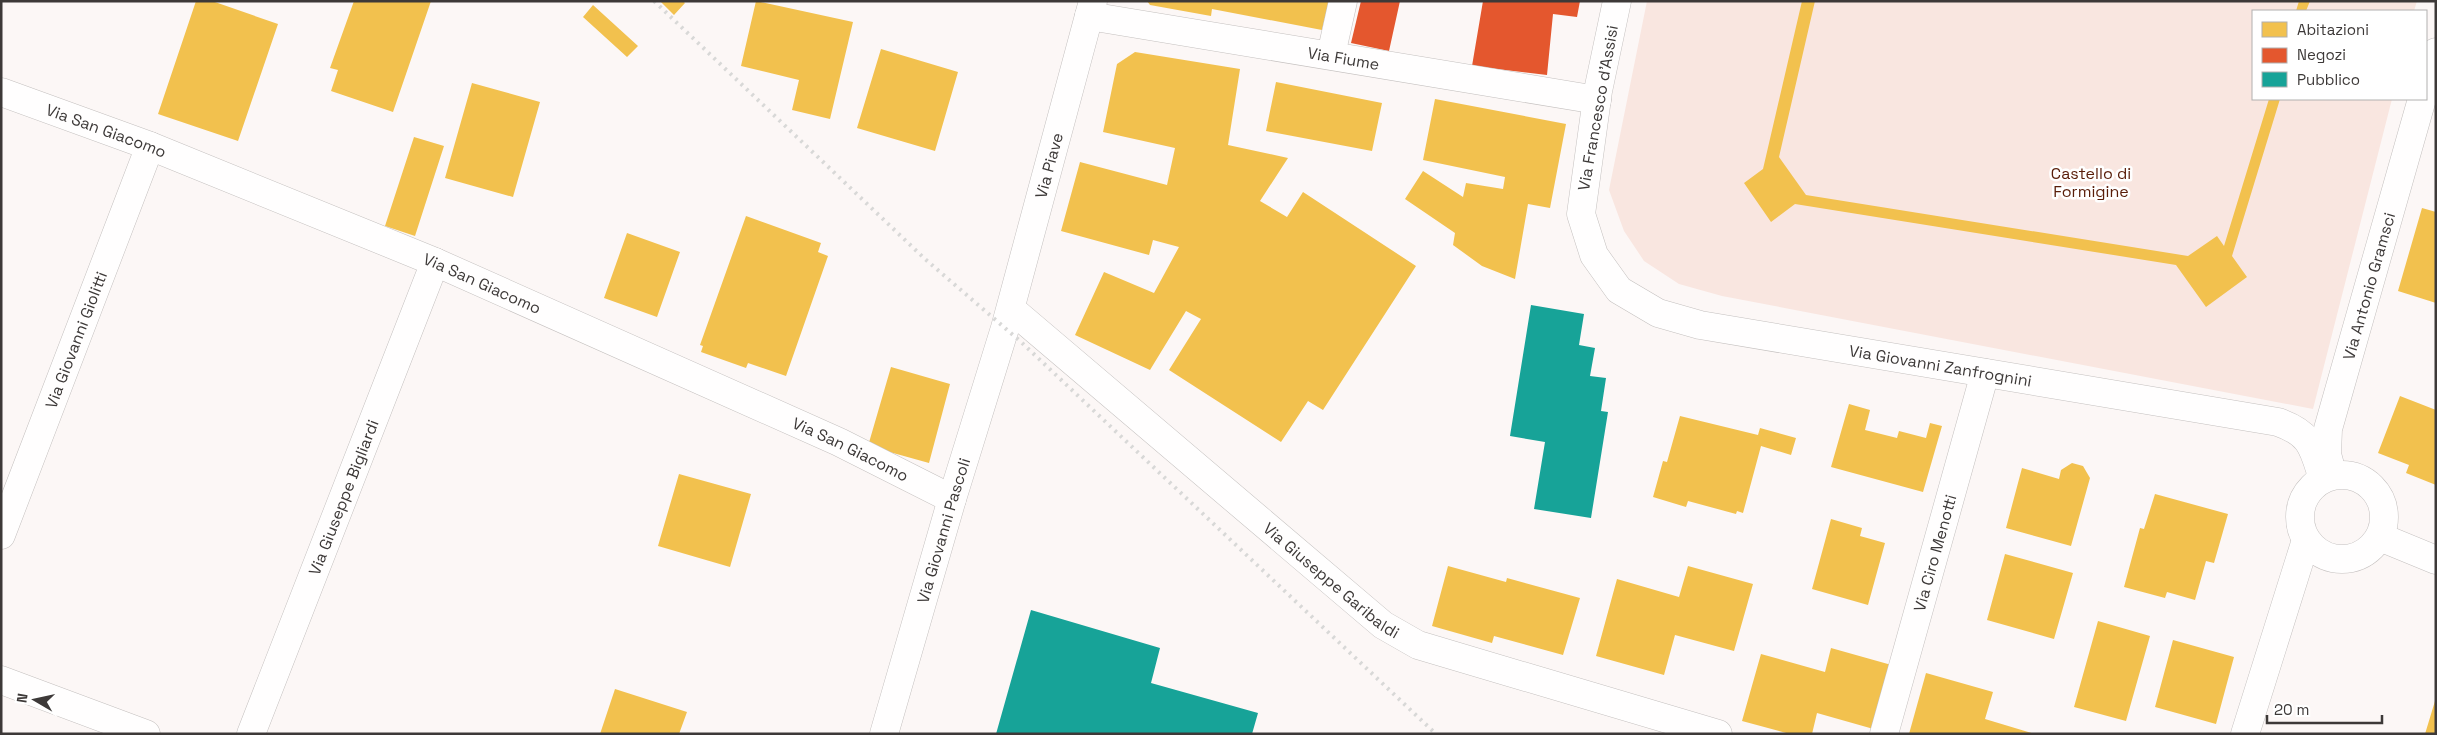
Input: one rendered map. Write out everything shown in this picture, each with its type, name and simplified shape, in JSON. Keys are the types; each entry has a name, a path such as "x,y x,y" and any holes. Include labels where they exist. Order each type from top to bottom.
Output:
{"street":[{"path":"1331,55 1344,1"},
{"name":"Via Francesco d'Assisi","path":"1581,214 1597,100 1617,1"},
{"name":"Via Fiume","path":"1091,8 1331,55 1597,100"},
{"name":"Via Piave","path":"1008,318 1091,8"},
{"path":"2427,84 2436,52"},
{"name":"Via San Giacomo","path":"1,92 150,146 435,262 839,442 952,498"},
{"name":"Via Antonio Gramsci","path":"2328,477 2328,429 2422,100"},
{"name":"Via Giovanni Giolitti","path":"1,535 150,146"},
{"name":"Via Giovanni Zanfrognini","path":"1581,214 1594,255 1619,290 1658,313 1700,325 2278,422 2286,425 2310,441 2328,477"},
{"name":"Via Giuseppe Bigliardi","path":"251,734 435,262"},
{"name":"Via Giovanni Pascoli","path":"884,734 952,498 1008,318"},
{"name":"Via Giuseppe Garibaldi","path":"1008,318 1383,625 1418,645 1718,734"},
{"name":"Via Ciro Menotti","path":"1884,734 1985,373"},
{"path":"2346,474 2360,478 2371,486 2379,497 2384,510 2384,524 2380,537 2364,553 2355,558 2343,560 2322,555 2306,540 2301,529 2301,506 2313,486 2328,477 2346,474"},
{"path":"2380,537 2436,560"},
{"path":"2245,734 2306,540"},
{"path":"1,680 146,734"},
{"path":"870,734 896,693"}],"green space":[{"name":"Castello di Formigine","path":"1647,1 2417,1 2414,10 2252,10 2252,100 2392,100 2313,409 1722,296 1679,284 1644,261 1624,231 1609,190"}],"building: Abitazioni":[{"path":"196,1 212,1 278,24 238,141 158,114"},
{"path":"354,1 431,1 393,112 331,91 338,70 330,68"},
{"path":"660,1 683,1 685,3 674,15"},
{"path":"756,1 853,22 830,119 792,110 799,80 741,66"},
{"path":"1147,1 1329,1 1322,30 1212,9 1211,16 1150,5"},
{"path":"1802,1 1815,1 1779,157 1806,195 2188,256 2217,236 2224,246 2269,100 2280,100 2232,256 2247,277 2206,307 2176,265 1795,204 1771,222 1744,183 1763,169"},
{"path":"2299,1 2310,1 2306,10 2296,10"},
{"path":"593,5 638,46 627,57 583,17"},
{"path":"881,49 958,72 935,151 857,128"},
{"path":"1135,52 1240,69 1228,145 1288,158 1260,201 1287,217 1303,192 1416,266 1323,410 1308,401 1281,442 1169,370 1201,319 1186,311 1150,370 1075,335 1104,272 1154,293 1179,247 1153,240 1149,255 1061,231 1080,162 1167,185 1175,148 1103,132 1117,64"},
{"path":"1276,82 1382,103 1372,151 1266,131"},
{"path":"472,83 540,102 513,197 445,178"},
{"path":"1435,99 1566,124 1550,208 1528,204 1515,279 1482,266 1453,245 1455,233 1405,199 1423,171 1463,197 1466,183 1503,189 1505,177 1423,160"},
{"path":"414,137 444,146 415,236 385,226"},
{"path":"2422,208 2436,212 2436,303 2398,291"},
{"path":"746,216 821,243 818,252 828,256 786,376 748,363 746,368 701,352 703,346 700,345"},
{"path":"627,233 680,252 657,317 604,298"},
{"path":"891,367 950,384 929,463 868,446"},
{"path":"2400,396 2436,410 2436,485 2406,473 2409,465 2378,453"},
{"path":"1849,404 1870,410 1865,430 1897,438 1899,431 1926,438 1930,423 1942,426 1923,492 1831,467"},
{"path":"1680,416 1758,435 1760,428 1796,438 1791,455 1761,446 1743,513 1737,511 1736,514 1688,501 1686,507 1653,497 1663,461 1667,462"},
{"path":"2072,463 2083,466 2090,478 2071,546 2006,528 2022,468 2059,479 2061,470"},
{"path":"679,474 751,494 730,567 658,546"},
{"path":"2155,494 2228,514 2214,563 2206,561 2195,600 2167,592 2165,598 2124,587 2140,528 2144,529"},
{"path":"1831,519 1862,528 1860,536 1885,543 1868,605 1812,589"},
{"path":"2005,554 2073,573 2054,639 1987,620"},
{"path":"1448,566 1506,582 1507,578 1580,598 1563,655 1494,636 1492,643 1432,626"},
{"path":"1688,566 1753,584 1734,651 1675,635 1664,675 1596,656 1617,579 1679,597"},
{"path":"2098,621 2150,636 2126,721 2074,707"},
{"path":"2173,640 2234,657 2216,724 2155,707"},
{"path":"1831,648 1895,666 1877,730 1817,713 1812,734 1790,734 1742,721 1761,654 1825,672"},
{"path":"1926,673 1993,692 1985,719 2035,734 1909,734"},
{"path":"615,689 687,712 679,734 600,734"},
{"path":"2435,701 2436,734 2425,734"}],"building: Negozi":[{"path":"1361,1 1400,1 1389,51 1351,43"},
{"path":"1483,1 1580,1 1577,17 1553,14 1547,75 1472,66"}],"building: Pubblico":[{"path":"1531,305 1584,314 1579,345 1595,348 1590,376 1606,378 1601,411 1608,412 1591,518 1534,509 1545,442 1510,436"},
{"path":"1031,610 1160,648 1151,683 1258,713 1252,734 996,734"}],"railway":[{"path":"654,1 925,259 1020,341 1436,734"}]}
